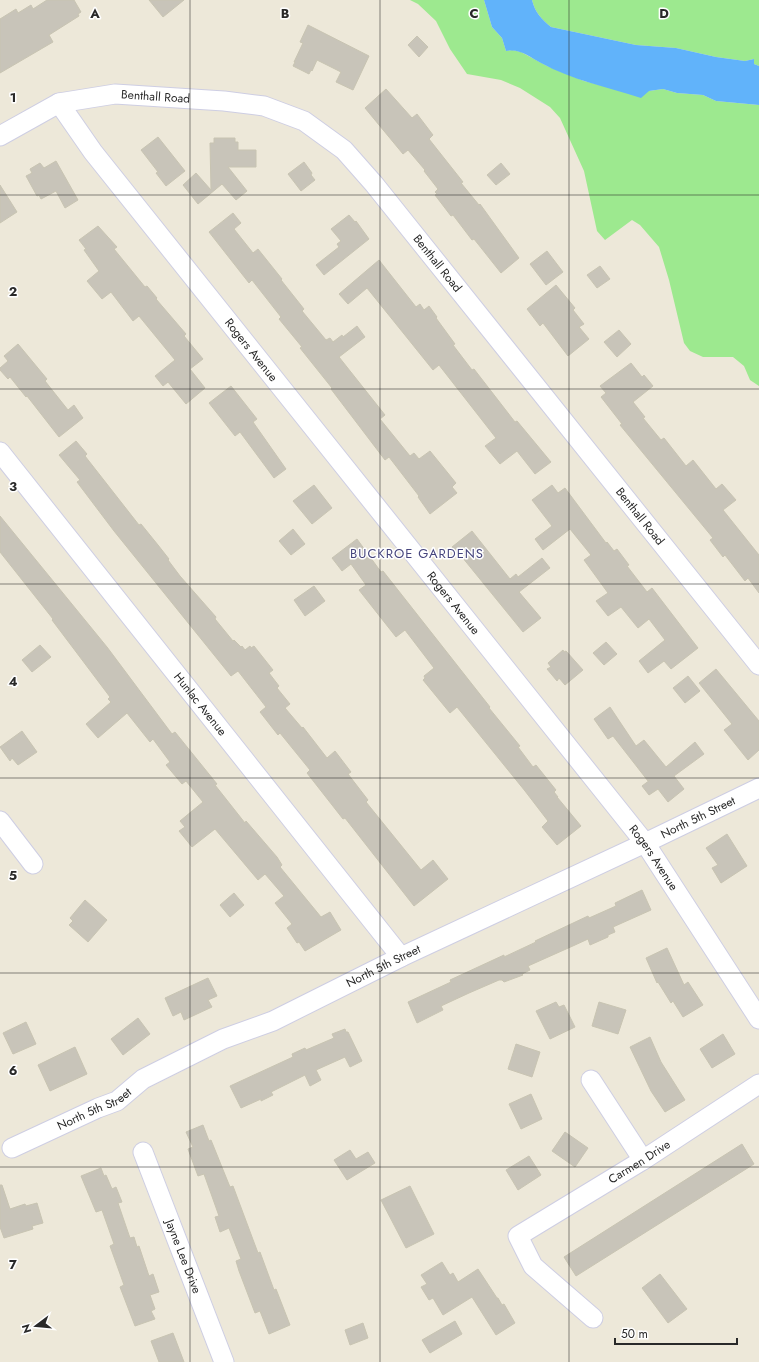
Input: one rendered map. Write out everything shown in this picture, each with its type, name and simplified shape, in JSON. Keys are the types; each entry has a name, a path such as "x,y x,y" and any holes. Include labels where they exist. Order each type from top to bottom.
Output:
{"street":[{"name":"Benthall Road","path":"0,136 59,103 115,94 224,101 264,106 304,121 344,150 384,197 759,665"},
{"name":"Rogers Avenue","path":"59,103 98,158 645,843 759,1019"},
{"name":"Hunlac Avenue","path":"0,452 401,957"},
{"name":"North 5th Street","path":"12,1148 98,1108 117,1101 143,1079 223,1039 273,1021 401,957 759,788"},
{"path":"0,822 33,864"},
{"path":"591,1080 643,1160"},
{"name":"Carmen Drive","path":"593,1318 533,1266 518,1236 643,1160 759,1084"},
{"name":"Jayne Lee Drive","path":"143,1152 224,1362"}],"green space":[{"path":"410,0 484,0 492,27 502,38 506,51 512,50 521,52 547,66 584,81 608,87 649,91 663,89 677,93 703,95 716,101 759,105 759,386 750,380 744,366 733,357 703,357 690,351 684,343 669,280 659,247 640,225 632,220 605,240 597,231 584,171 560,118 550,107 520,88 501,80 467,74 450,49 436,21 418,4"},
{"path":"532,0 759,0 759,66 754,64 754,59 745,61 716,57 676,48 636,45 551,27 539,15"}],"water":[{"path":"484,0 532,0 539,15 551,27 636,45 676,48 716,57 745,61 754,59 754,64 759,66 759,105 716,101 703,95 677,93 663,89 649,91 641,98 565,74 520,52 511,50 506,51 502,38 492,27"}],"building":[{"path":"47,0 74,0 81,12 78,14 79,16 49,35 53,42 0,73 0,19 16,9 18,13 31,5 33,9"},
{"path":"149,0 184,0 163,17"},
{"path":"308,25 369,56 353,90 336,82 341,72 317,60 309,74 293,66 303,43 300,42"},
{"path":"417,36 428,47 419,57 408,45"},
{"path":"386,89 412,118 417,114 433,135 429,139 463,182 461,183 479,205 480,204 519,258 501,273 474,239 472,240 453,215 451,216 435,195 437,194 435,192 438,189 424,171 425,170 408,150 403,154 365,108"},
{"path":"158,137 185,171 166,186 156,173 158,172 141,150"},
{"path":"214,138 235,138 235,142 238,142 238,150 256,150 256,167 228,167 247,191 236,200 222,184 198,204 183,185 196,173 211,190 210,143 214,143"},
{"path":"56,161 78,200 65,208 56,191 41,199 39,195 37,196 26,176 32,173 30,169 40,163 44,168"},
{"path":"304,162 315,180 301,191 288,174"},
{"path":"501,163 510,174 496,185 487,175"},
{"path":"0,185 17,212 0,223"},
{"path":"233,213 241,223 234,229 253,253 258,249 304,309 302,311 326,340 330,338 333,342 342,335 343,337 357,326 365,337 339,357 385,415 380,419 410,456 414,453 419,459 430,451 456,483 452,487 457,493 430,514 418,497 419,496 389,457 385,460 331,389 332,388 300,348 302,347 279,319 281,317 252,280 249,283 209,232"},
{"path":"349,215 355,222 356,221 369,239 324,275 316,265 339,247 337,244 341,241 331,229"},
{"path":"98,226 117,247 114,249 145,287 147,286 157,298 156,299 186,334 184,336 203,359 190,369 205,388 186,404 168,382 163,386 155,376 175,360 139,316 133,321 111,292 102,299 87,281 99,271 84,250 86,249 79,240"},
{"path":"547,251 563,272 546,285 530,264"},
{"path":"379,260 416,307 420,304 424,310 429,306 455,344 453,345 472,370 474,369 515,422 517,421 551,462 535,474 517,451 500,464 485,446 496,438 439,365 433,370 367,288 348,304 339,294"},
{"path":"600,266 610,279 597,288 587,275"},
{"path":"556,285 575,308 573,310 584,324 579,327 589,339 568,356 543,323 540,326 527,309"},
{"path":"619,330 631,344 617,357 604,342"},
{"path":"18,344 47,379 45,381 68,410 74,405 83,418 59,437 27,396 26,397 10,377 8,379 0,370 0,368 8,361 4,356"},
{"path":"631,363 642,377 644,375 653,386 633,402 645,417 643,418 661,440 664,438 686,466 693,460 716,489 722,484 736,500 723,510 759,555 759,593 748,578 745,581 725,555 723,557 710,540 713,538 620,425 622,424 601,397 606,393 600,386"},
{"path":"231,386 257,419 253,422 286,469 274,478 240,432 235,436 209,403"},
{"path":"76,441 87,454 85,456 139,525 141,524 169,559 168,560 180,576 216,617 215,619 233,641 234,640 241,647 242,646 245,650 250,646 251,648 254,646 273,670 269,673 279,686 277,688 290,704 285,708 302,728 303,727 327,758 335,751 351,772 348,774 368,800 366,802 421,870 433,860 448,879 414,906 345,818 343,819 307,773 310,770 280,733 278,735 260,712 266,707 238,671 231,676 114,531 77,482 80,480 59,455"},
{"path":"314,485 332,508 312,524 293,501"},
{"path":"552,485 558,493 565,488 606,543 607,542 614,551 617,549 629,565 627,566 647,592 652,588 698,648 671,669 664,661 648,673 639,661 665,640 649,619 638,628 621,607 608,616 596,601 608,593 584,560 591,555 570,529 543,550 535,539 552,526 532,500"},
{"path":"0,516 107,647 172,734 175,732 217,784 215,785 245,823 246,821 277,857 282,865 280,867 321,917 330,912 341,930 305,951 299,942 297,943 287,928 292,924 275,903 284,896 265,874 258,880 215,829 192,847 179,831 185,827 180,821 203,802 186,781 182,784 166,765 170,762 153,739 150,742 127,713 98,738 86,724 111,702 108,699 110,697 52,620 53,619 0,552"},
{"path":"293,529 305,544 291,555 279,541"},
{"path":"472,531 510,579 516,574 518,577 542,558 550,568 519,592 541,618 523,632 462,557 460,558 452,547"},
{"path":"357,539 381,572 383,571 490,707 489,708 520,746 518,747 533,767 536,765 556,790 554,792 557,797 581,826 557,845 542,827 548,821 457,707 450,713 423,680 425,678 424,676 434,668 405,630 396,637 359,590 366,585 351,564 342,571 332,558"},
{"path":"314,586 325,601 305,616 294,600"},
{"path":"606,642 617,654 604,665 593,653"},
{"path":"40,645 51,657 32,672 22,660"},
{"path":"563,650 564,652 566,651 583,670 565,685 559,678 557,681 547,669 551,667 548,663"},
{"path":"716,669 759,721 759,750 748,760 724,730 732,724 699,683"},
{"path":"688,676 700,691 685,703 673,688"},
{"path":"610,707 636,746 644,740 666,767 695,742 704,754 674,776 684,789 668,802 658,789 649,795 642,786 650,780 648,781 613,736 608,739 594,719"},
{"path":"22,731 37,752 18,765 12,758 10,761 0,747"},
{"path":"727,834 747,866 721,883 712,868 718,865 706,848"},
{"path":"642,890 651,910 613,927 615,932 608,935 608,937 590,945 588,939 528,966 530,970 522,974 523,975 504,982 499,980 469,993 441,1006 443,1010 417,1023 408,1002 451,982 450,980 504,955 504,957 588,916 589,918 616,906 615,903"},
{"path":"234,893 244,905 230,917 220,905"},
{"path":"85,900 107,920 88,942 69,925 73,921 70,918"},
{"path":"667,948 684,985 688,982 703,1005 683,1017 673,1001 671,1003 658,982 657,983 646,958"},
{"path":"208,978 217,996 208,1000 212,1007 184,1020 181,1012 173,1016 165,998"},
{"path":"556,1002 559,1007 564,1005 575,1027 550,1039 536,1011"},
{"path":"599,1002 626,1010 618,1034 592,1026"},
{"path":"138,1018 150,1034 123,1055 111,1039"},
{"path":"26,1022 36,1044 13,1054 3,1033"},
{"path":"345,1029 346,1032 348,1032 362,1061 350,1067 345,1057 316,1070 321,1080 310,1086 305,1075 271,1092 273,1095 241,1108 230,1086 293,1057 292,1054 305,1048 306,1050 334,1038 332,1034"},
{"path":"723,1034 735,1054 712,1068 700,1049"},
{"path":"650,1037 661,1062 685,1100 665,1112 651,1091 630,1047"},
{"path":"516,1044 540,1052 532,1077 508,1069"},
{"path":"75,1047 87,1074 50,1091 38,1065"},
{"path":"531,1094 542,1119 521,1129 509,1104"},
{"path":"203,1125 209,1141 211,1140 230,1187 233,1186 258,1253 260,1252 274,1290 276,1289 290,1325 269,1334 260,1311 255,1313 239,1271 236,1261 241,1259 229,1228 220,1232 215,1217 219,1216 204,1174 198,1176 188,1149 193,1147 186,1132"},
{"path":"565,1132 588,1148 575,1167 552,1151"},
{"path":"742,1144 754,1164 576,1276 564,1257"},
{"path":"350,1150 356,1159 368,1152 375,1163 347,1180 334,1160"},
{"path":"529,1156 541,1175 518,1190 506,1170"},
{"path":"101,1168 112,1189 116,1187 122,1202 118,1203 130,1238 134,1237 137,1247 139,1246 149,1276 153,1274 159,1292 150,1295 155,1309 151,1311 155,1319 135,1326 120,1287 124,1285 110,1246 114,1244 102,1210 96,1212 81,1176"},
{"path":"0,1185 2,1185 10,1209 25,1204 26,1206 37,1203 43,1223 32,1226 33,1229 4,1238 0,1227"},
{"path":"410,1186 434,1234 406,1248 381,1200"},
{"path":"442,1262 450,1275 453,1273 458,1282 478,1269 502,1305 504,1304 515,1323 496,1335 472,1297 443,1315 433,1298 429,1300 421,1287 427,1284 421,1275"},
{"path":"660,1274 687,1309 668,1323 642,1288"},
{"path":"455,1321 462,1334 430,1353 422,1340"},
{"path":"363,1323 368,1338 350,1345 345,1330"},
{"path":"173,1333 184,1362 159,1362 151,1341"}],"district":[{"name":"BUCKROE GARDENS","path":"417,553"}]}
